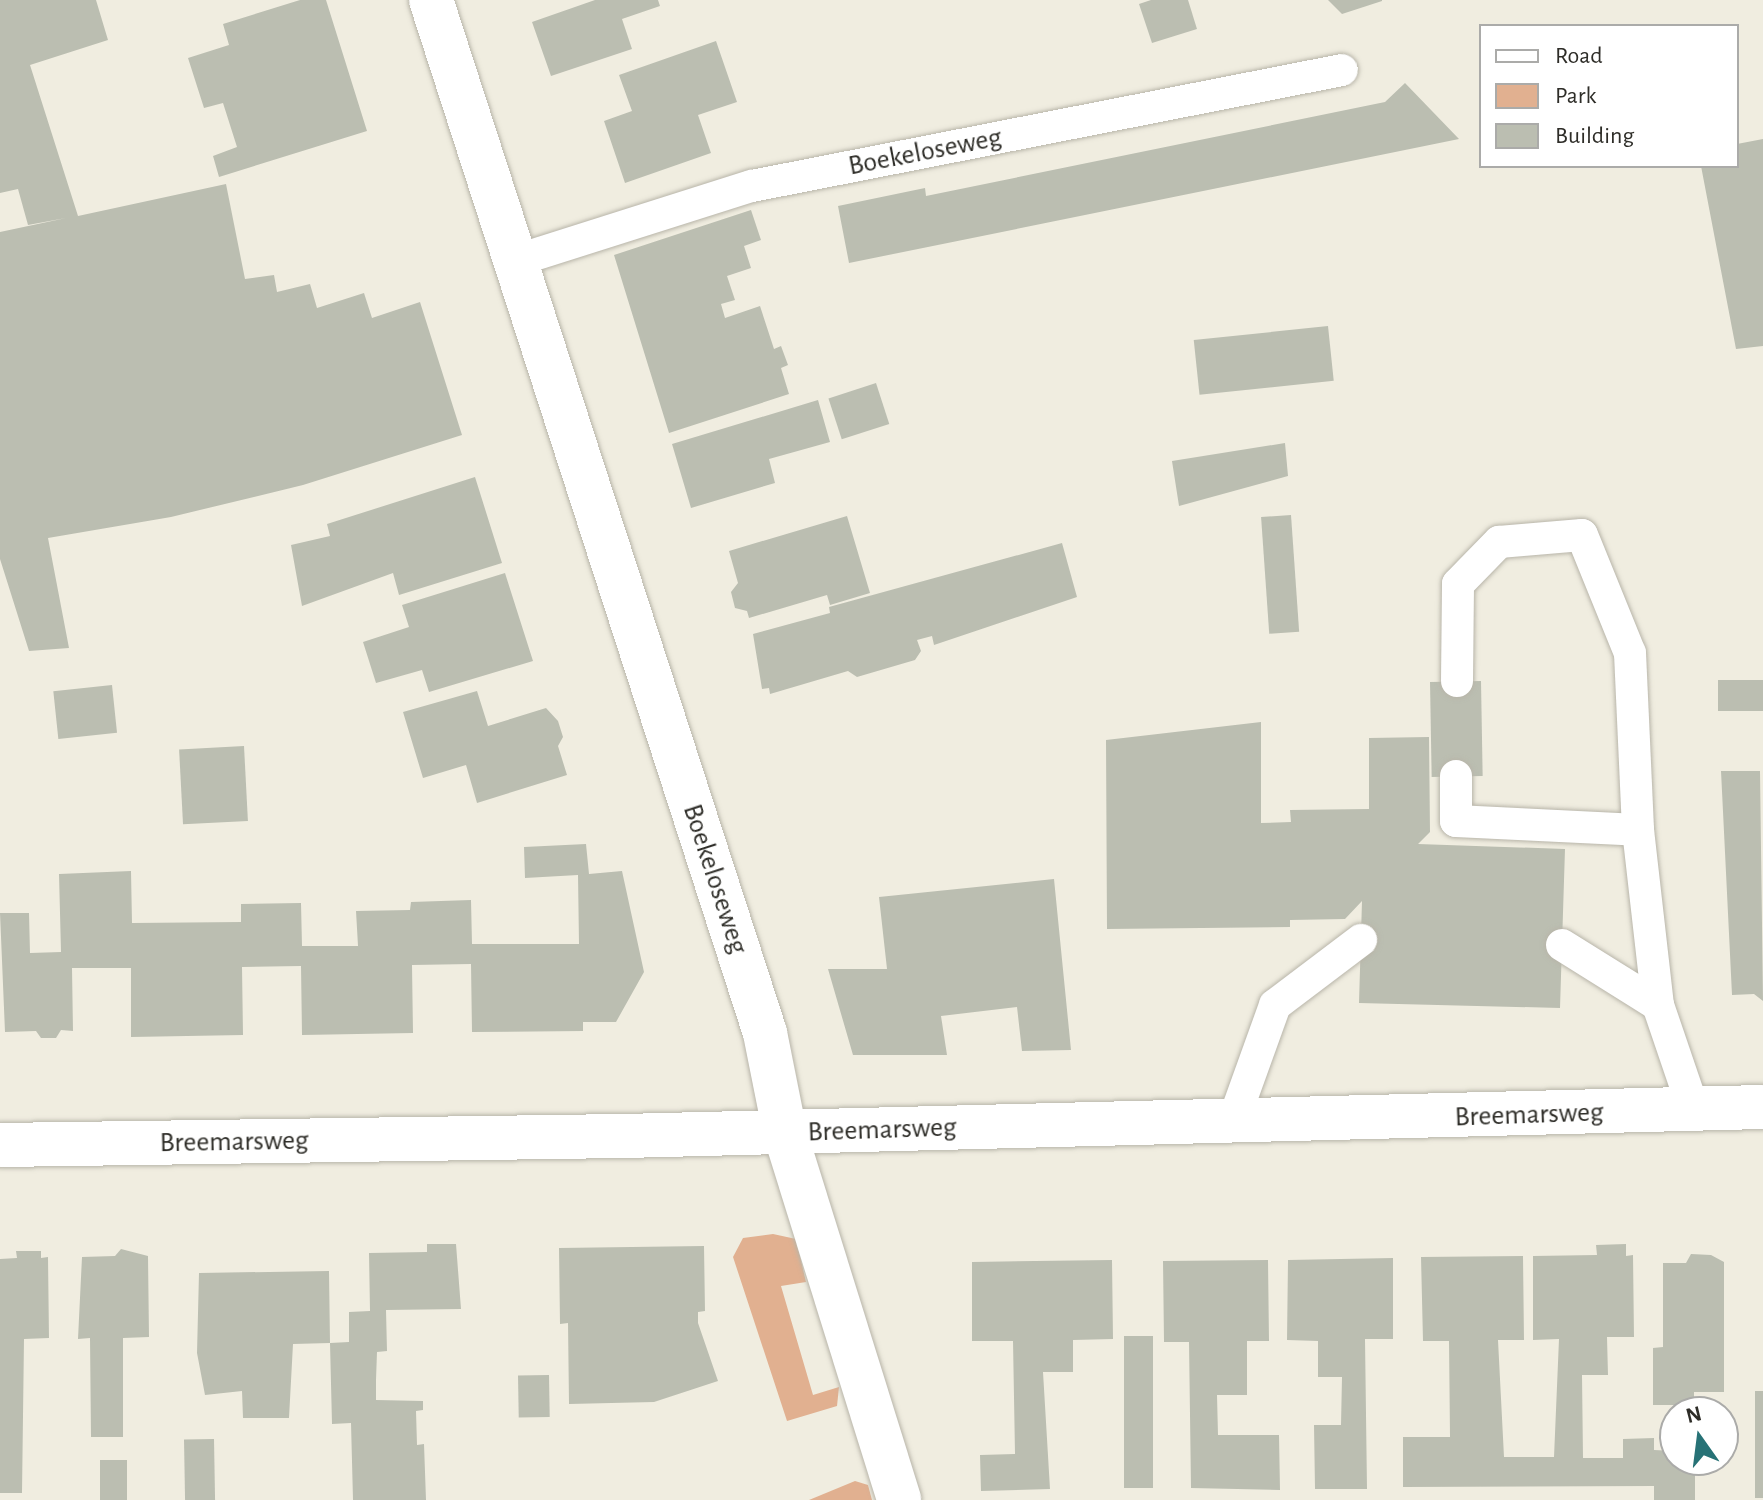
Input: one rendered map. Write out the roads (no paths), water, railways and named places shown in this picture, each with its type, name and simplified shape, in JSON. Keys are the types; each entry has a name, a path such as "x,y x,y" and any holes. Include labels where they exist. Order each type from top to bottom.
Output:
{"main road":[{"name":"Boekeloseweg","path":"431,0 765,1033 785,1133 899,1500"},
{"name":"Breemarsweg","path":"0,1145 785,1133 1234,1119 1512,1117 1763,1107"}],"lane":[{"name":"Boekeloseweg","path":"515,261 752,186 1342,70"},
{"path":"1457,681 1458,584 1499,542 1582,535 1630,653 1638,830 1658,1005 1693,1108"},
{"path":"1456,776 1456,821 1638,830"},
{"path":"1234,1119 1275,1005 1361,940"},
{"path":"1562,945 1658,1005"}]}
